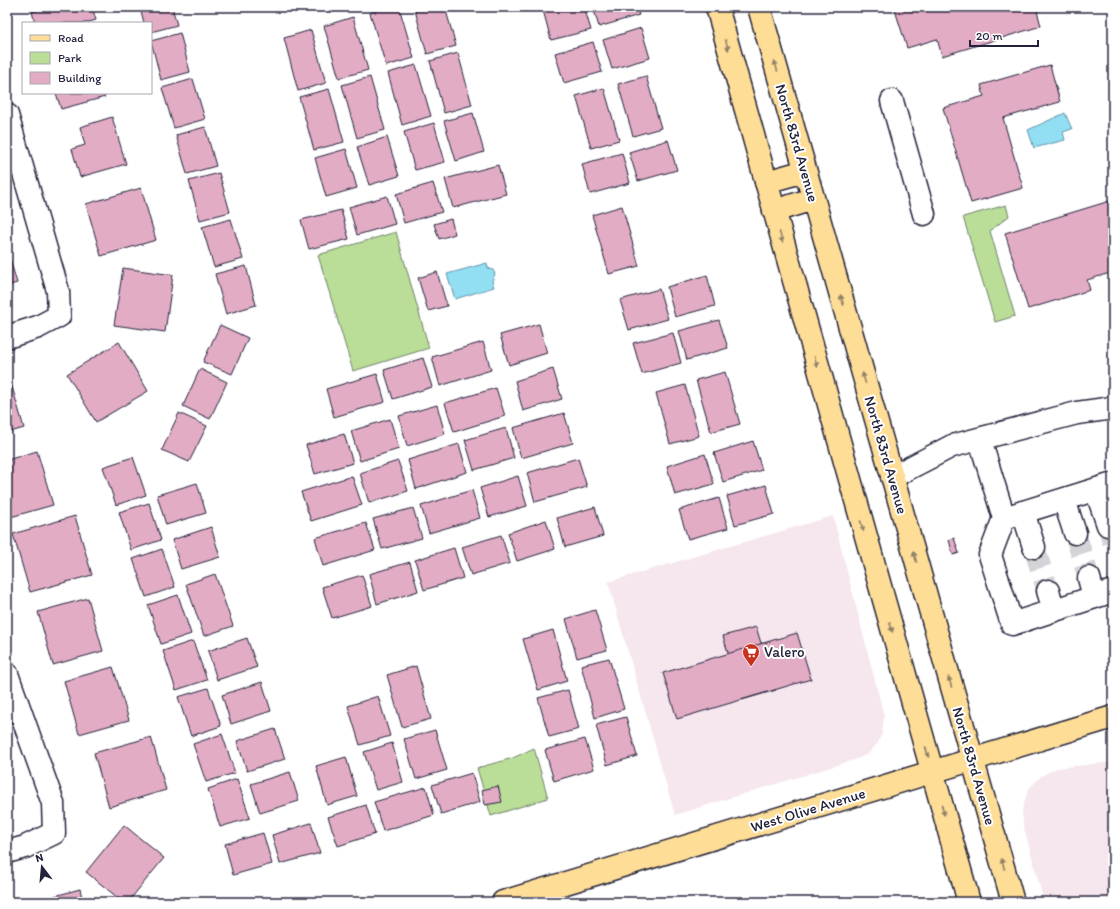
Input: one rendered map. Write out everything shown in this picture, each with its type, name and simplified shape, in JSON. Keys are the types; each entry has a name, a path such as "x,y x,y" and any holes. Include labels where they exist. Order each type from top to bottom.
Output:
{"main road":[{"path":"717,7 969,902"},
{"name":"North 83rd Avenue","path":"759,7 1013,902"},
{"path":"766,182 805,171"},
{"path":"774,211 813,199"},
{"name":"West Olive Avenue","path":"503,902 1113,717"}],"street":[{"path":"892,100 924,214"},
{"path":"7,115 58,291 59,316 38,327 7,336"},
{"path":"892,477 952,446 980,440 1077,413 1113,408"},
{"path":"980,440 1013,515 1034,547"},
{"path":"1099,589 1051,601 1012,624 990,555 1013,515 1105,487 1108,525"},
{"path":"1064,500 1075,534"},
{"path":"7,674 54,803 54,833 25,847 7,852"}],"shaded area":[{"path":"833,516 884,716 882,733 878,743 868,754 857,759 675,815 608,582"},
{"path":"1113,762 1113,902 1044,902 1023,824 1022,810 1028,790 1041,776 1057,768"}],"green space":[{"path":"1006,205 1009,216 990,231 1015,316 995,322 963,217"},
{"path":"396,232 429,348 353,371 318,255"},
{"path":"534,748 548,798 491,816 477,768 513,758"}],"water":[{"path":"1065,113 1072,129 1063,132 1065,140 1034,148 1028,130"},
{"path":"487,263 488,268 493,270 495,274 492,281 494,287 455,299 447,274"}],"building":[{"path":"46,7 92,7 96,20 89,22 35,22 32,12"},
{"path":"140,7 172,7 177,25 152,32 152,22 144,22"},
{"path":"388,7 399,7 414,58 386,66 370,13"},
{"path":"414,7 445,7 456,46 427,54"},
{"path":"553,7 584,7 591,30 551,40 543,10"},
{"path":"593,7 636,7 639,15 599,27"},
{"path":"894,7 1051,7 1037,11 1041,26 942,56 937,39 907,48"},
{"path":"353,17 368,70 339,78 324,26"},
{"path":"641,28 650,58 612,69 603,40"},
{"path":"311,30 326,83 298,91 284,38"},
{"path":"180,33 190,72 161,80 152,41"},
{"path":"593,42 602,72 564,83 555,53"},
{"path":"458,53 472,105 444,113 430,61"},
{"path":"416,65 431,116 402,125 388,73"},
{"path":"1050,65 1060,102 1003,118 1023,188 971,203 943,108 984,96 981,85"},
{"path":"646,76 661,128 633,136 618,84"},
{"path":"370,77 385,130 357,138 342,85"},
{"path":"193,79 205,119 174,128 162,88"},
{"path":"604,88 619,140 591,148 576,96"},
{"path":"329,89 344,142 314,150 299,97"},
{"path":"56,94 104,94 105,97 61,109"},
{"path":"1113,104 1113,119 1109,105"},
{"path":"473,113 484,152 456,161 444,121"},
{"path":"112,117 126,164 80,177 72,149 85,145 80,127"},
{"path":"434,123 445,162 415,170 404,132"},
{"path":"205,127 216,166 187,174 176,135"},
{"path":"387,137 399,176 369,185 357,147"},
{"path":"668,140 677,170 638,181 629,152"},
{"path":"346,149 357,188 326,197 315,158"},
{"path":"622,153 630,183 590,194 582,164"},
{"path":"498,165 506,194 453,208 445,179"},
{"path":"219,173 230,212 200,220 189,181"},
{"path":"433,183 442,212 404,223 396,194"},
{"path":"141,188 156,240 101,256 86,204"},
{"path":"387,196 395,224 357,235 349,207"},
{"path":"1113,200 1113,272 1087,280 1090,290 1028,309 1005,233"},
{"path":"622,206 639,266 609,274 592,215"},
{"path":"341,210 349,239 309,249 301,220"},
{"path":"231,219 243,259 214,267 202,227"},
{"path":"451,219 455,234 439,239 434,224"},
{"path":"7,249 17,283 7,286"},
{"path":"246,266 256,305 226,314 215,274"},
{"path":"123,268 173,275 165,332 114,325"},
{"path":"437,272 447,306 428,311 418,278"},
{"path":"707,275 715,306 675,317 667,287"},
{"path":"659,289 668,319 629,330 620,300"},
{"path":"719,320 728,348 687,360 679,331"},
{"path":"539,324 547,353 509,365 500,335"},
{"path":"220,325 248,338 232,374 203,362"},
{"path":"673,333 681,363 642,374 633,343"},
{"path":"119,342 148,391 96,422 67,374"},
{"path":"483,342 491,370 440,386 432,357"},
{"path":"423,358 432,387 393,399 384,370"},
{"path":"200,369 227,382 210,419 183,406"},
{"path":"553,369 562,399 523,411 515,381"},
{"path":"725,372 740,424 711,432 696,380"},
{"path":"377,374 385,402 334,417 326,389"},
{"path":"9,376 24,428 7,433 7,377"},
{"path":"685,385 699,436 670,444 656,393"},
{"path":"496,388 505,416 454,432 445,403"},
{"path":"437,405 445,434 407,446 399,416"},
{"path":"179,413 207,426 189,462 162,450"},
{"path":"564,413 573,443 521,458 513,428"},
{"path":"390,419 399,449 360,461 351,431"},
{"path":"506,428 514,458 474,470 465,440"},
{"path":"344,434 353,463 315,474 306,445"},
{"path":"753,441 762,470 723,482 714,453"},
{"path":"459,444 467,472 416,489 408,460"},
{"path":"37,451 53,505 7,518 7,460"},
{"path":"705,454 714,484 675,495 667,466"},
{"path":"133,457 146,495 116,505 103,467"},
{"path":"578,458 587,487 535,502 527,473"},
{"path":"398,461 408,491 369,503 360,473"},
{"path":"352,476 362,505 311,521 301,492"},
{"path":"518,476 527,506 489,517 480,488"},
{"path":"197,483 206,513 166,525 157,495"},
{"path":"766,485 774,514 735,525 727,496"},
{"path":"472,490 480,518 429,533 421,506"},
{"path":"719,498 728,528 688,539 679,510"},
{"path":"149,503 161,540 131,550 119,512"},
{"path":"595,507 603,536 565,547 557,518"},
{"path":"413,508 422,538 382,549 373,519"},
{"path":"75,516 92,575 30,592 13,534"},
{"path":"546,520 555,549 517,561 508,533"},
{"path":"366,523 375,550 323,566 315,538"},
{"path":"211,527 220,557 181,569 172,540"},
{"path":"501,535 510,563 471,575 462,547"},
{"path":"954,538 959,553 953,555 949,540"},
{"path":"454,548 463,578 424,590 415,560"},
{"path":"162,549 175,587 146,597 133,559"},
{"path":"410,562 418,591 377,604 369,574"},
{"path":"215,574 233,626 204,636 186,584"},
{"path":"362,575 372,606 332,618 322,587"},
{"path":"178,595 191,634 161,644 148,605"},
{"path":"88,598 103,651 53,665 38,612"},
{"path":"595,610 607,650 577,658 566,619"},
{"name":"Valero","path":"756,627 761,643 763,643 776,690 742,700 723,636"},
{"path":"553,630 567,681 538,690 523,639"},
{"path":"797,633 811,679 677,719 663,673"},
{"path":"247,638 257,667 217,680 208,651"},
{"path":"193,641 207,680 176,690 163,651"},
{"path":"609,658 624,709 595,718 581,665"},
{"path":"416,666 431,719 402,727 387,675"},
{"path":"113,667 129,720 79,734 64,681"},
{"path":"262,682 271,711 231,724 222,695"},
{"path":"208,688 221,726 191,736 178,697"},
{"path":"568,690 579,729 549,737 538,698"},
{"path":"378,696 390,736 360,745 348,706"},
{"path":"626,717 637,756 607,765 596,725"},
{"path":"275,729 285,759 247,771 237,741"},
{"path":"435,730 447,770 416,779 404,739"},
{"path":"222,734 235,773 206,782 193,744"},
{"path":"151,737 166,790 109,807 94,753"},
{"path":"585,739 594,769 554,781 545,750"},
{"path":"392,743 403,782 376,790 364,752"},
{"path":"346,757 357,796 327,805 316,766"},
{"path":"290,772 299,801 260,813 251,784"},
{"path":"472,773 480,802 441,814 432,785"},
{"path":"237,779 250,818 220,827 208,789"},
{"path":"498,786 502,802 485,805 482,790"},
{"path":"426,787 434,815 383,831 374,802"},
{"path":"366,805 375,834 338,846 328,817"},
{"path":"311,823 320,853 280,864 272,835"},
{"path":"124,825 164,858 128,902 123,902 86,872"},
{"path":"263,833 272,864 233,875 225,844"},
{"path":"80,889 83,902 33,902"}],"tunnel":[{"path":"1108,525 1113,542"},
{"path":"1075,533 1089,578"},
{"path":"1034,547 1048,591"}],"place":[{"name":"Valero","path":"751,667"}]}
